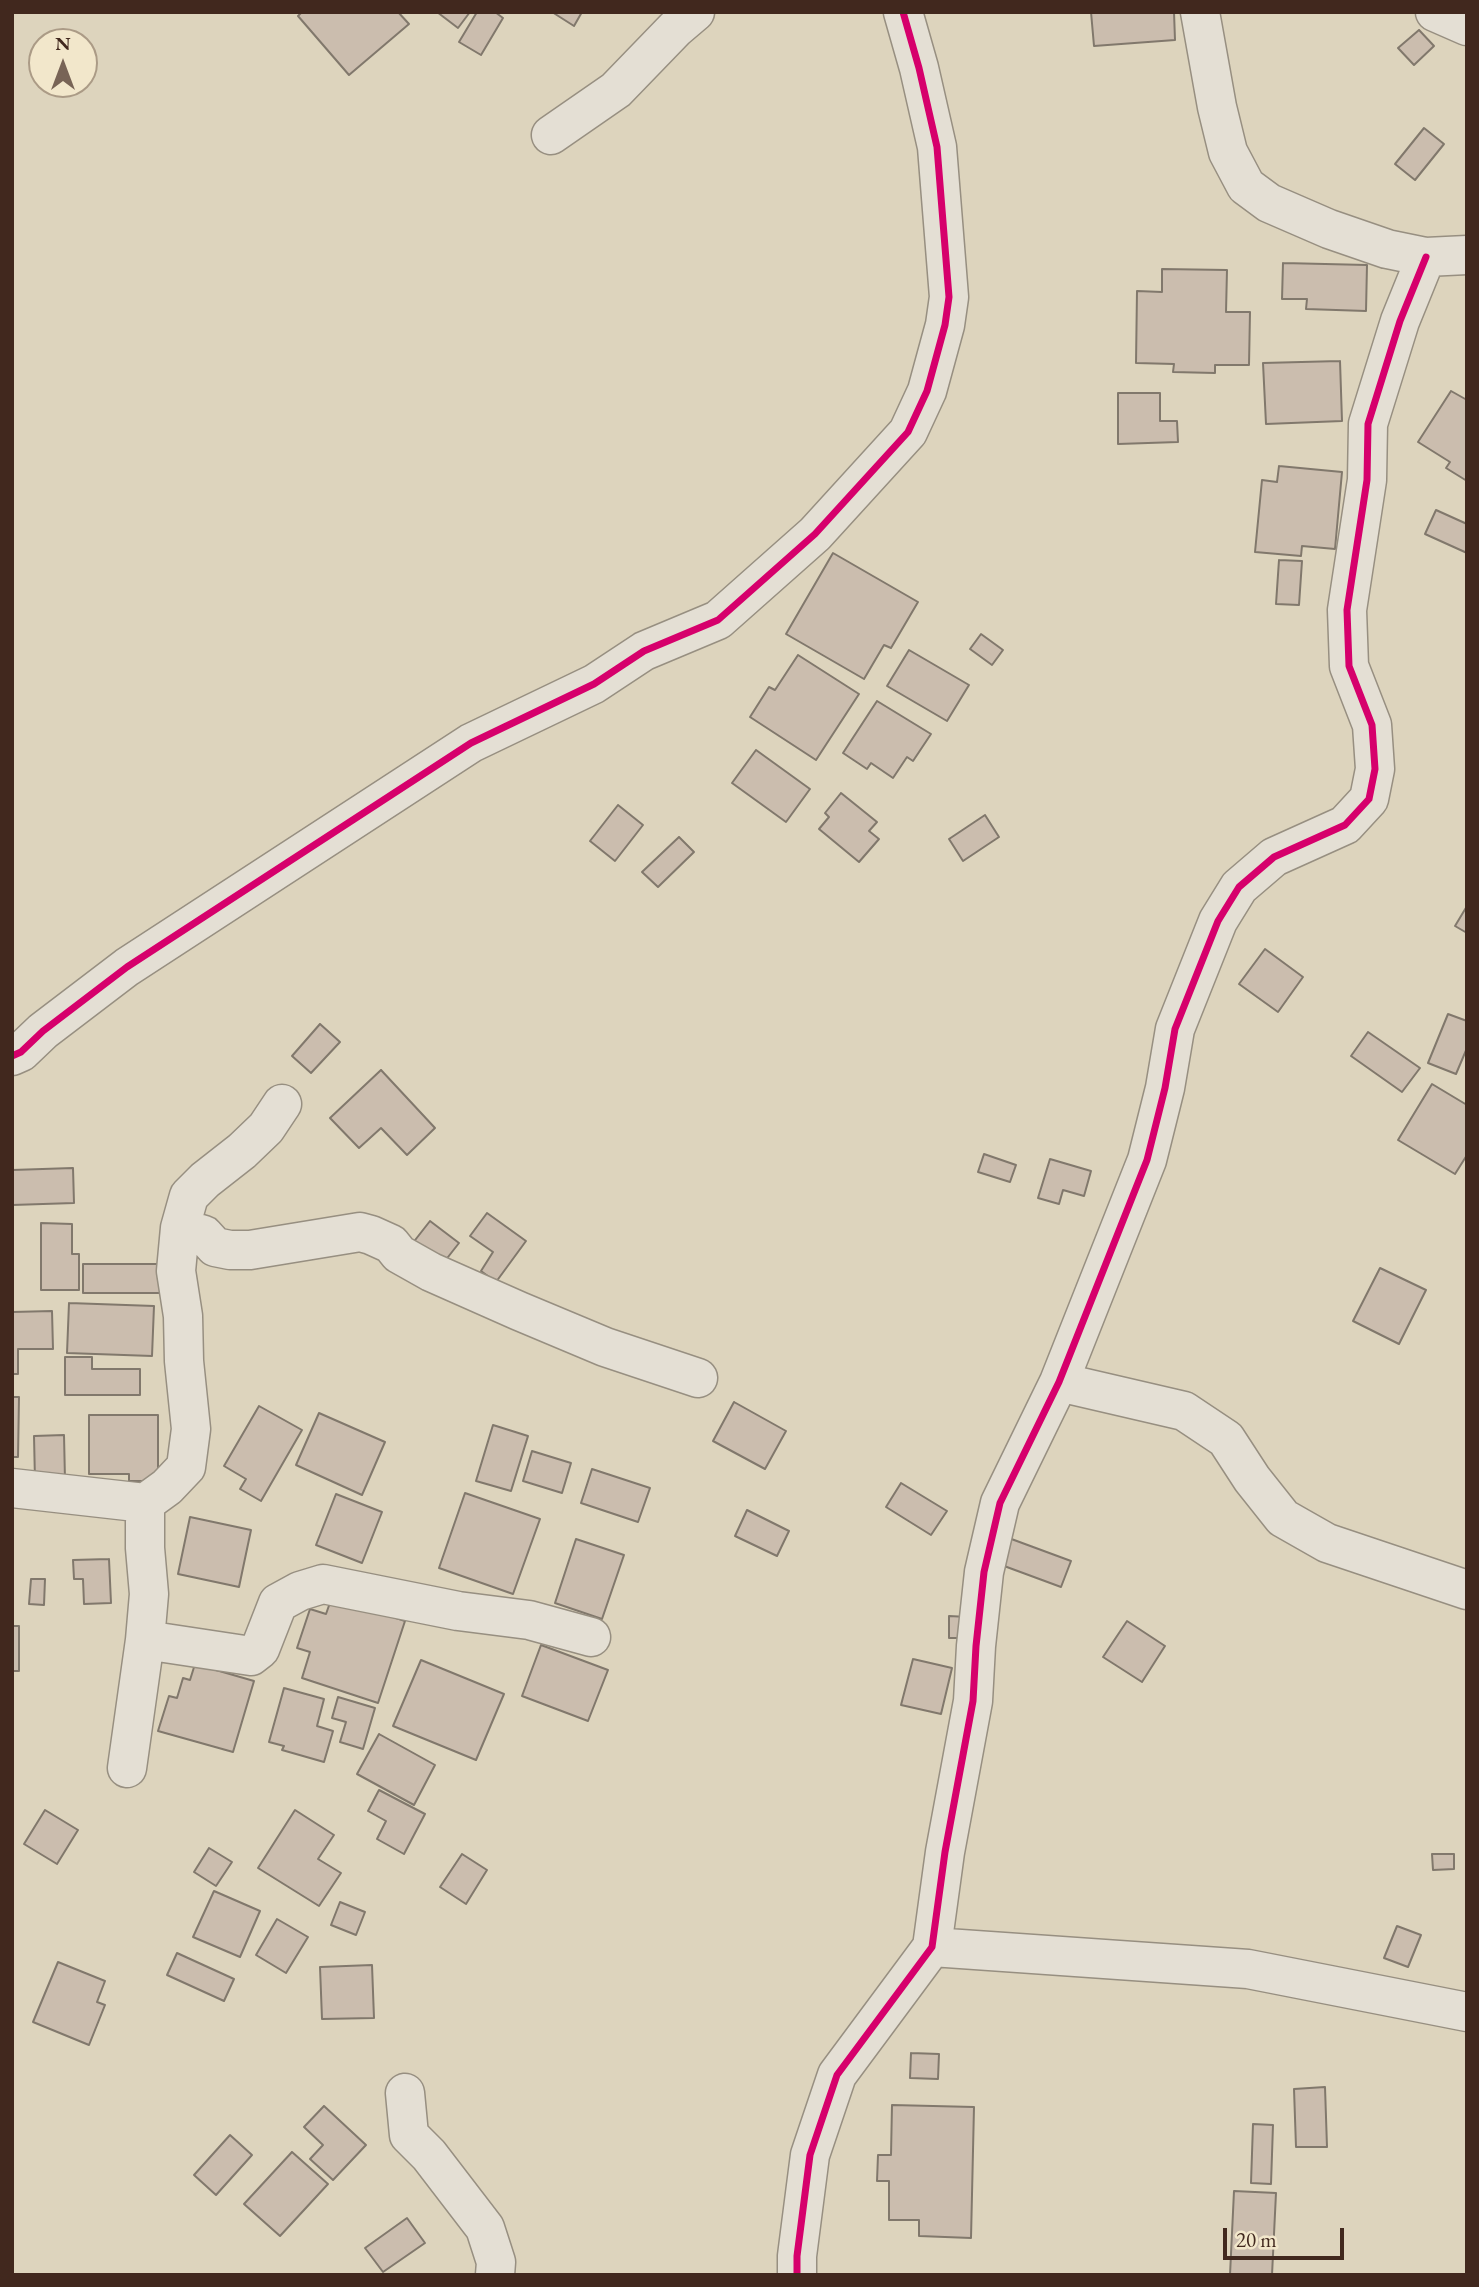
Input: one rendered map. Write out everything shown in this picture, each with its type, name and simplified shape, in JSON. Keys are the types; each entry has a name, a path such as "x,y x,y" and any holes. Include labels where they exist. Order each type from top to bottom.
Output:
{"street":[{"path":"551,135 616,90 695,12"},
{"path":"12,1056 21,1052 43,1031 127,967 471,743 594,684 644,651 718,620 815,534 908,432 927,391 945,325 948,297 937,148 903,12"},
{"path":"1200,12 1228,152 1246,186 1269,203 1329,229 1387,249 1426,257 1467,255"},
{"path":"1435,12 1467,26"},
{"path":"797,2275 810,2155 837,2075 932,1947 945,1852 973,1701 984,1572 1000,1503 1059,1382 1147,1160 1165,1088 1175,1029 1218,921 1239,887 1274,857 1345,825 1369,799 1375,769 1372,725 1349,666 1347,610 1367,480 1368,424 1401,321 1426,257"},
{"path":"12,1488 145,1503 167,1487 186,1467 191,1429 184,1362 183,1316 176,1271 180,1228 189,1196 266,1128 282,1104"},
{"path":"180,1228 204,1235 215,1247 230,1250 272,1247 360,1232 372,1235 391,1244 399,1254 431,1272 519,1311 605,1348 698,1378"},
{"path":"1059,1382 1184,1411 1226,1439 1252,1479 1283,1518 1327,1543 1467,1590"},
{"path":"127,1768 149,1594 145,1503"},
{"path":"145,1640 251,1656 260,1649 278,1603 300,1591 323,1584 458,1611 528,1620 591,1637"},
{"path":"932,1947 1248,1969 1467,2012"},
{"path":"405,2093 409,2135 429,2155 485,2228 496,2262 495,2275"}],"building":[{"path":"302,12 398,12 409,24 349,75 298,16"},
{"path":"437,12 470,12 458,28"},
{"path":"477,12 495,12 503,18 481,55 459,42"},
{"path":"552,12 582,12 574,26"},
{"path":"1091,12 1174,12 1175,40 1094,46"},
{"path":"1419,30 1434,46 1414,65 1398,48"},
{"path":"1424,128 1444,144 1415,180 1395,164"},
{"path":"1283,263 1367,265 1366,311 1306,309 1307,299 1282,299"},
{"path":"1162,269 1227,270 1226,312 1250,312 1249,365 1215,365 1215,373 1173,372 1174,364 1136,363 1137,291 1162,292"},
{"path":"1340,361 1342,421 1266,424 1263,363"},
{"path":"1451,391 1467,400 1467,481 1446,468 1450,462 1418,442"},
{"path":"1118,393 1160,393 1160,421 1177,421 1178,442 1118,444"},
{"path":"1279,466 1342,472 1335,549 1302,546 1301,556 1255,552 1262,480 1277,482"},
{"path":"1436,510 1467,524 1467,553 1425,534"},
{"path":"833,553 918,602 891,648 884,645 864,679 786,634"},
{"path":"1279,560 1302,561 1299,605 1276,604"},
{"path":"981,634 1003,650 992,665 970,649"},
{"path":"909,650 969,685 947,721 887,686"},
{"path":"798,655 859,694 816,760 750,717 769,687 775,690"},
{"path":"877,701 931,734 913,761 907,757 893,778 871,763 867,769 843,753"},
{"path":"756,750 810,789 786,822 732,783"},
{"path":"841,793 877,822 869,831 879,839 859,862 819,829 829,817 825,813"},
{"path":"618,805 643,825 615,861 590,841"},
{"path":"985,815 999,837 963,861 949,839"},
{"path":"679,837 694,852 658,887 642,872"},
{"path":"1467,906 1467,933 1455,926"},
{"path":"1265,949 1303,977 1278,1012 1239,984"},
{"path":"1448,1014 1467,1021 1467,1048 1456,1074 1428,1063"},
{"path":"320,1024 340,1042 311,1073 292,1056"},
{"path":"1368,1032 1420,1068 1402,1092 1351,1056"},
{"path":"381,1070 435,1128 407,1155 381,1128 359,1148 330,1118"},
{"path":"1432,1084 1467,1105 1467,1155 1455,1174 1398,1140"},
{"path":"984,1154 1016,1165 1010,1182 978,1172"},
{"path":"1050,1159 1091,1171 1084,1196 1063,1190 1059,1204 1038,1198"},
{"path":"73,1168 74,1203 12,1205 12,1170"},
{"path":"487,1213 526,1241 496,1282 481,1271 493,1252 470,1236"},
{"path":"430,1221 459,1243 441,1266 412,1244"},
{"path":"41,1223 72,1224 72,1254 79,1254 79,1290 41,1290"},
{"path":"83,1264 172,1264 172,1293 83,1293"},
{"path":"1380,1268 1426,1290 1399,1344 1353,1321"},
{"path":"69,1303 154,1306 152,1356 67,1353"},
{"path":"52,1311 53,1349 18,1349 18,1374 12,1374 12,1312"},
{"path":"65,1357 92,1357 92,1369 140,1369 140,1395 65,1395"},
{"path":"12,1397 19,1397 18,1457 12,1457"},
{"path":"734,1402 786,1431 765,1469 713,1441"},
{"path":"259,1406 302,1430 261,1501 240,1489 246,1479 224,1466"},
{"path":"319,1413 385,1442 362,1495 296,1465"},
{"path":"89,1415 158,1415 158,1481 129,1481 129,1474 89,1474"},
{"path":"493,1425 528,1436 511,1491 476,1481"},
{"path":"64,1435 65,1480 35,1481 34,1436"},
{"path":"532,1451 571,1463 562,1493 523,1481"},
{"path":"592,1469 650,1488 638,1522 581,1503"},
{"path":"901,1483 947,1511 931,1535 886,1507"},
{"path":"465,1493 540,1519 513,1594 439,1568"},
{"path":"336,1494 382,1512 362,1563 316,1545"},
{"path":"747,1510 789,1531 777,1556 735,1536"},
{"path":"190,1517 251,1530 239,1587 178,1574"},
{"path":"1006,1537 1071,1561 1061,1587 996,1563"},
{"path":"576,1539 624,1555 602,1619 555,1603"},
{"path":"109,1559 111,1603 84,1604 83,1579 74,1579 73,1560"},
{"path":"31,1579 45,1579 44,1605 29,1604"},
{"path":"332,1597 405,1621 378,1703 302,1678 310,1652 297,1648 310,1609 326,1614"},
{"path":"949,1616 968,1617 966,1638 949,1638"},
{"path":"1127,1621 1165,1646 1142,1682 1103,1657"},
{"path":"12,1626 19,1626 19,1671 12,1671"},
{"path":"541,1645 608,1670 588,1721 522,1696"},
{"path":"913,1659 952,1668 941,1714 901,1705"},
{"path":"421,1660 504,1694 476,1760 393,1726"},
{"path":"195,1664 254,1681 233,1752 158,1731 169,1696 177,1698 183,1678 190,1680"},
{"path":"284,1688 324,1699 317,1726 333,1731 324,1762 282,1750 284,1746 269,1742"},
{"path":"338,1697 375,1708 363,1749 340,1742 346,1722 332,1718"},
{"path":"379,1734 435,1765 414,1805 357,1774"},
{"path":"379,1790 425,1814 404,1854 377,1839 386,1821 368,1811"},
{"path":"45,1810 78,1830 57,1864 24,1844"},
{"path":"295,1810 334,1835 318,1859 341,1873 319,1906 258,1868"},
{"path":"209,1848 232,1862 216,1886 194,1872"},
{"path":"462,1854 487,1870 466,1904 440,1887"},
{"path":"1432,1854 1454,1854 1454,1869 1433,1870"},
{"path":"214,1891 260,1911 240,1957 193,1937"},
{"path":"340,1902 365,1912 356,1935 331,1925"},
{"path":"277,1919 308,1937 286,1973 256,1955"},
{"path":"1397,1926 1421,1935 1408,1967 1384,1958"},
{"path":"177,1953 234,1979 224,2001 167,1975"},
{"path":"58,1962 105,1981 97,2002 105,2005 89,2045 33,2022"},
{"path":"372,1965 374,2018 322,2019 320,1967"},
{"path":"911,2053 939,2054 938,2079 910,2078"},
{"path":"1325,2087 1327,2147 1296,2147 1294,2089"},
{"path":"892,2105 974,2107 971,2238 919,2236 919,2220 889,2220 889,2181 877,2181 878,2155 891,2155"},
{"path":"324,2106 366,2145 333,2180 310,2159 323,2145 304,2127"},
{"path":"1253,2124 1273,2125 1271,2184 1251,2183"},
{"path":"230,2135 252,2155 216,2195 194,2175"},
{"path":"292,2152 328,2184 280,2236 244,2204"},
{"path":"1234,2191 1276,2193 1272,2275 1230,2275"},
{"path":"407,2218 425,2243 383,2272 365,2248"}],"cycle path":[{"path":"12,1056 21,1052 43,1031 127,967 471,743 594,684 644,651 718,620 815,534 908,432 927,391 945,325 949,297 937,147 903,12"},
{"path":"797,2275 810,2155 837,2075 932,1947 945,1852 973,1701 984,1572 1000,1503 1059,1382 1147,1160 1165,1088 1175,1029 1218,921 1239,887 1274,857 1345,825 1369,799 1375,769 1372,725 1349,666 1347,610 1367,480 1368,424 1400,321 1426,257"}]}
